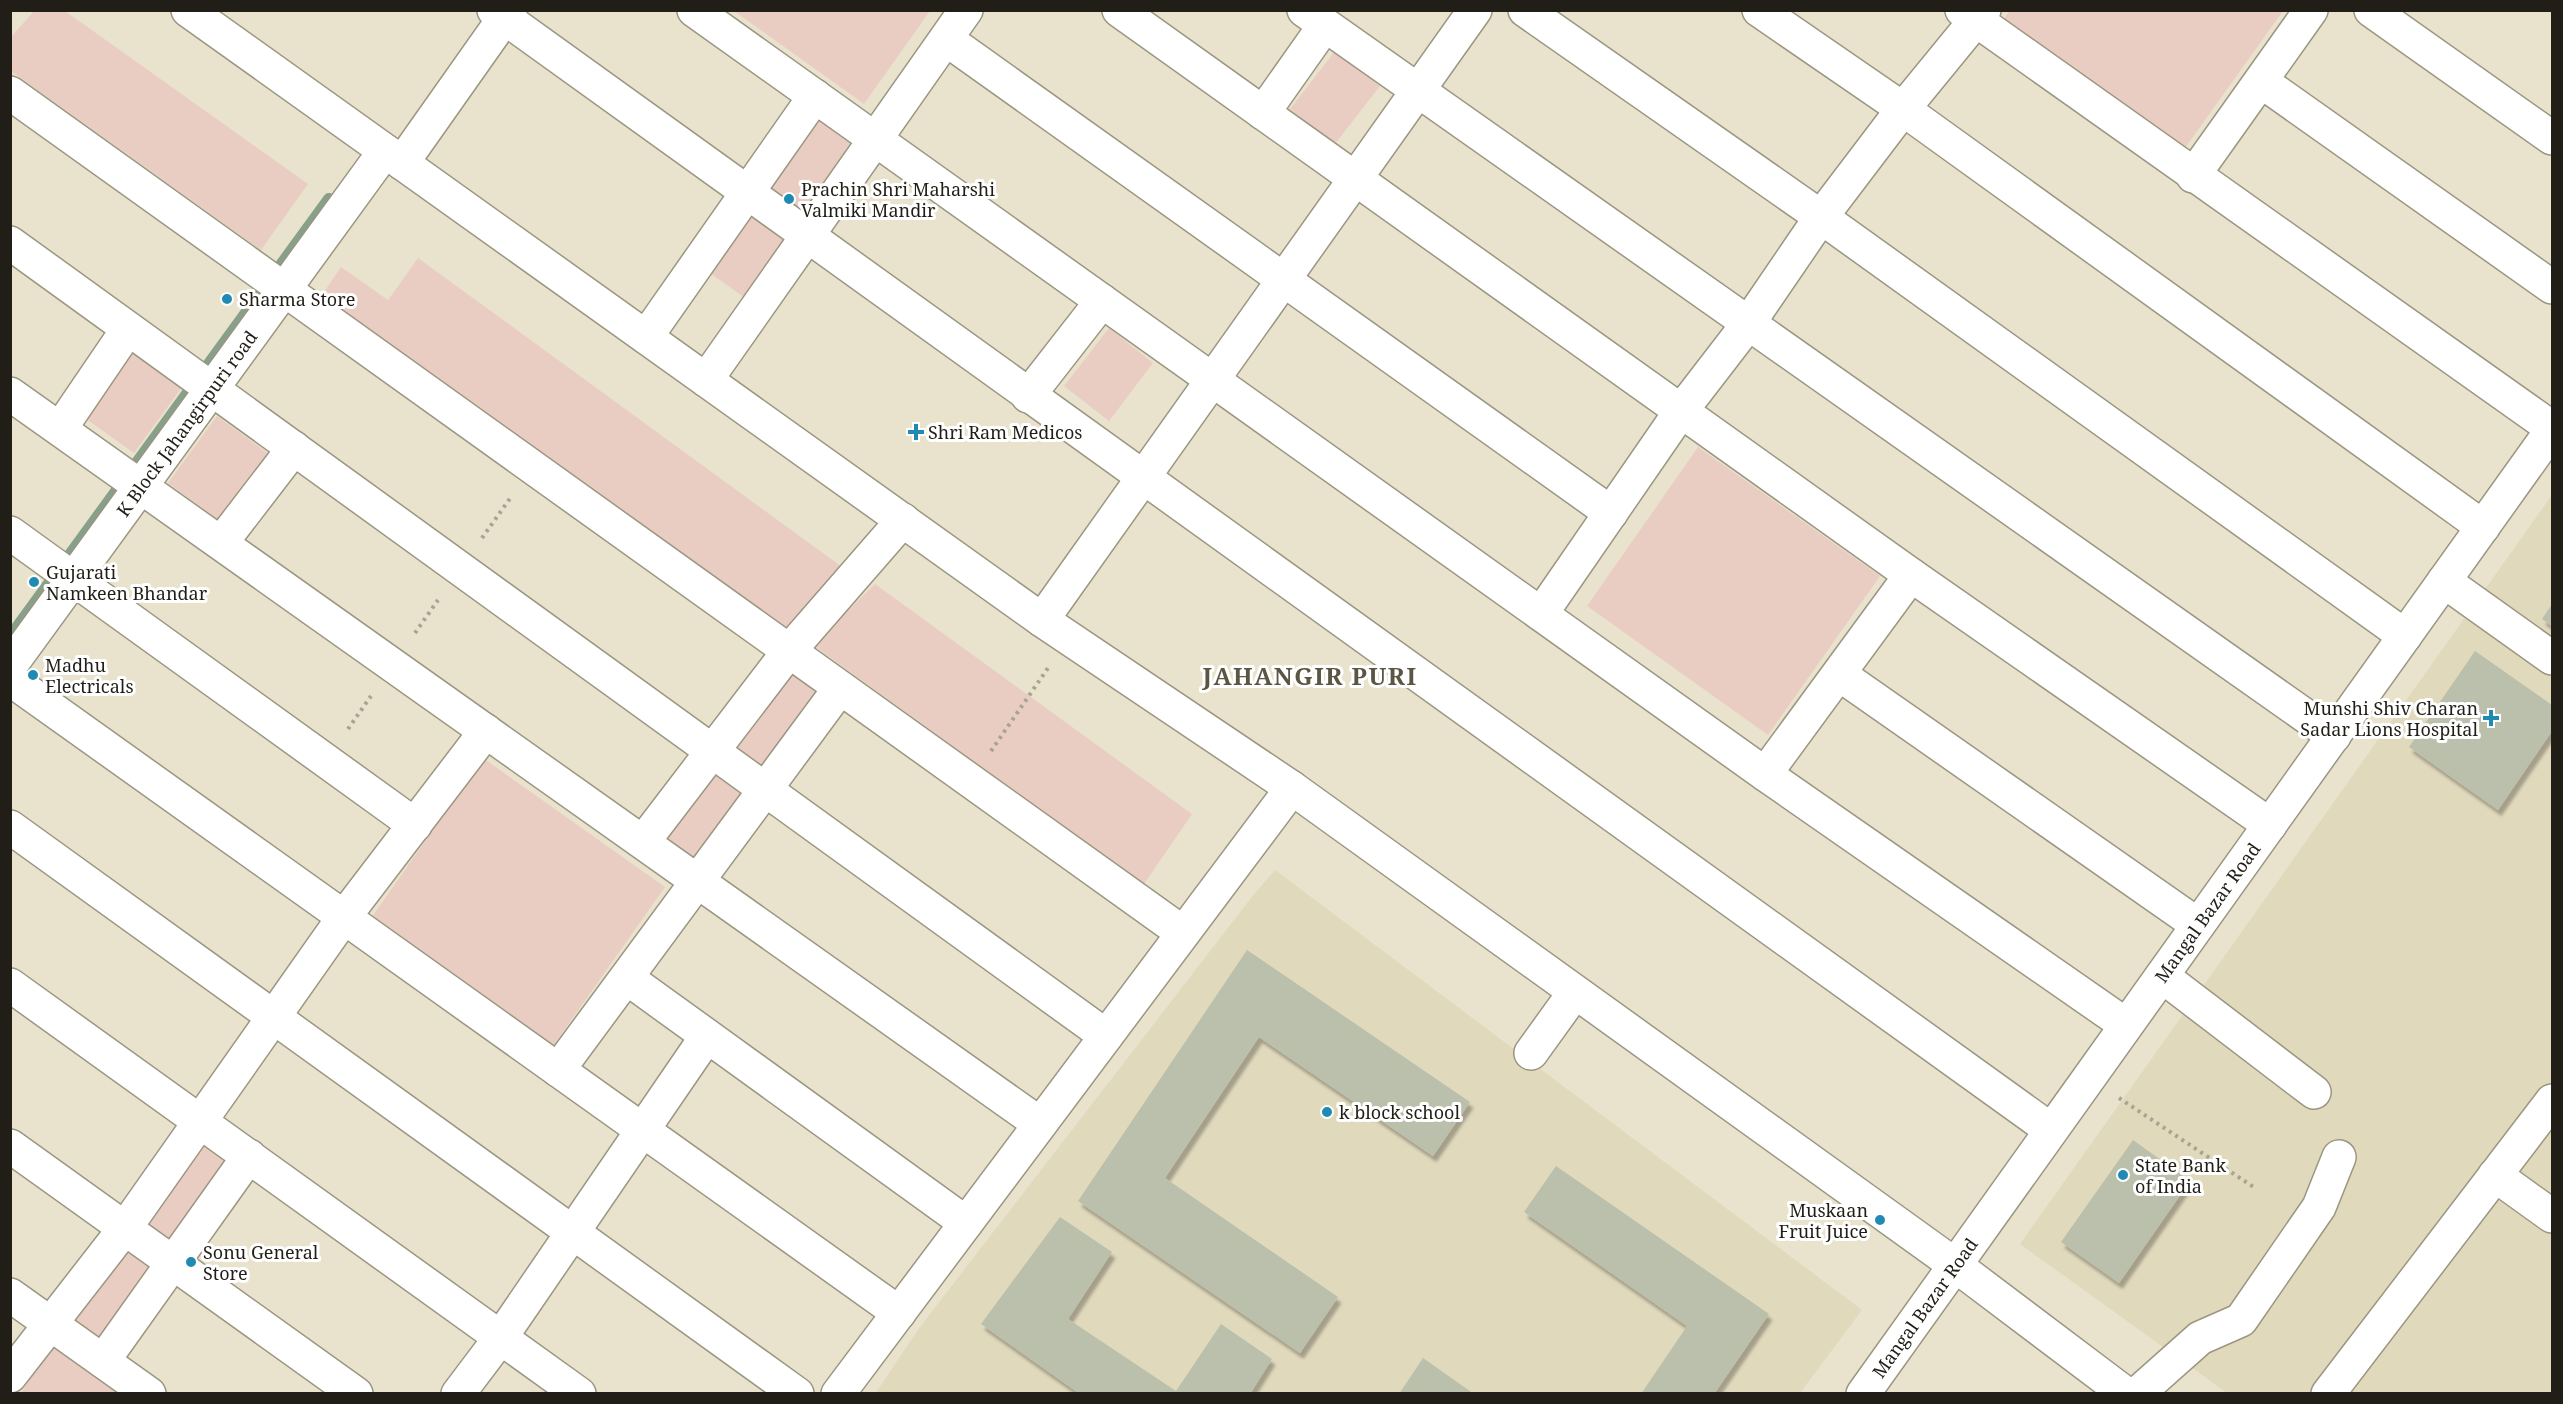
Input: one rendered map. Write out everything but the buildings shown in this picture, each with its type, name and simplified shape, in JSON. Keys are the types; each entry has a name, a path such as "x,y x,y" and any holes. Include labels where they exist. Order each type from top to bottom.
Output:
{"street":[{"path":"188,10 1042,620 1292,788 1955,1265 2126,1394"},
{"path":"694,10 1765,774 2126,1026"},
{"path":"706,380 966,10"},
{"path":"1119,10 1911,575 2270,825"},
{"path":"1042,620 1475,10"},
{"path":"1525,10 1821,217 2404,636"},
{"path":"1759,10 1903,109 2483,527"},
{"path":"2193,176 2311,10"},
{"path":"2371,10 2553,138"},
{"path":"503,13 1142,479 2051,1130"},
{"name":"K Block Jahangirpuri road","path":"10,666 284,290 393,157 503,13"},
{"path":"1541,614 1681,411 1748,324 1821,217 1974,14 2193,176 2553,429"},
{"path":"1263,113 1314,18 2334,736"},
{"path":"946,39 1611,513"},
{"path":"2261,81 2553,287"},
{"path":"10,93 1183,933"},
{"path":"646,337 815,96"},
{"path":"10,243 1106,1036"},
{"path":"1028,396 1102,301"},
{"path":"60,429 128,329"},
{"path":"10,394 1040,1124"},
{"name":"Mangal Bazar Road","path":"1863,1394 2553,429"},
{"path":"221,543 294,448"},
{"path":"643,842 789,651 903,520"},
{"path":"10,533 415,825"},
{"path":"1765,774 1911,575"},
{"path":"2444,581 2553,658"},
{"path":"1839,674 2198,925"},
{"path":"10,679 898,1313"},
{"path":"558,1070 840,688"},
{"path":"10,1376 125,1228 202,1122 344,916 486,731"},
{"path":"838,1394 1292,788"},
{"path":"10,827 797,1394"},
{"path":"2162,976 2314,1092"},
{"path":"627,978 966,1223"},
{"path":"10,985 579,1394"},
{"path":"1531,1053 1575,992"},
{"path":"458,1394 501,1337 707,1036"},
{"path":"2328,1394 2553,1101"},
{"path":"10,1146 356,1394"},
{"path":"102,1361 249,1156"},
{"path":"2138,1394 2200,1338 2241,1320 2319,1207 2339,1157"},
{"path":"2495,1175 2553,1216"},
{"path":"10,1294 149,1394"}],"path":[{"path":"326,761 392,664 533,468"},
{"path":"970,781 1069,637"},
{"path":"2089,1078 2255,1188"}],"shaded area":[{"path":"2010,10 2283,11 2185,148 2004,19"},
{"path":"34,11 65,11 308,184 261,250 11,71 11,37"},
{"path":"734,11 930,11 864,104"},
{"path":"1335,51 1380,86 1335,144 1290,109"},
{"path":"818,111 859,141 800,221 760,192"},
{"path":"750,210 791,240 748,300 707,271"},
{"path":"418,258 842,567 792,637 322,295 341,267 388,300"},
{"path":"1109,328 1153,363 1109,421 1064,386"},
{"path":"131,348 183,386 134,453 82,416"},
{"path":"217,416 269,454 220,521 168,483"},
{"path":"1698,447 1880,576 1768,735 1587,606"},
{"path":"2552,495 2552,1393 2227,1393 2020,1244"},
{"path":"875,584 1192,814 1144,884 813,645"},
{"path":"785,666 829,699 770,778 726,745"},
{"path":"483,758 665,887 553,1046 372,917"},
{"path":"714,761 757,793 698,873 655,839"},
{"name":"k block school","path":"1275,870 1862,1310 1800,1393 875,1394 920,1327"},
{"path":"198,1132 238,1160 177,1245 138,1218"},
{"path":"118,1243 157,1270 101,1350 62,1322"},
{"path":"53,1347 118,1393 20,1394"}],"waterway":[{"path":"10,637 329,199"}],"place":[{"name":"Prachin Shri Maharshi Valmiki Mandir","path":"789,199"},
{"name":"Sharma Store","path":"227,299"},
{"name":"Shri Ram Medicos","path":"916,432"},
{"name":"Gujarati Namkeen Bhandar","path":"34,582"},
{"name":"Madhu Electricals","path":"33,675"},
{"name":"Munshi Shiv Charan Sadar Lions Hospital","path":"2491,718"},
{"name":"k block school","path":"1327,1112"},
{"name":"State Bank of India","path":"2123,1175"},
{"name":"Muskaan Fruit Juice","path":"1880,1220"},
{"name":"Sonu General Store","path":"191,1262"}],"district":[{"name":"JAHANGIR PURI","path":"1310,675"}]}
